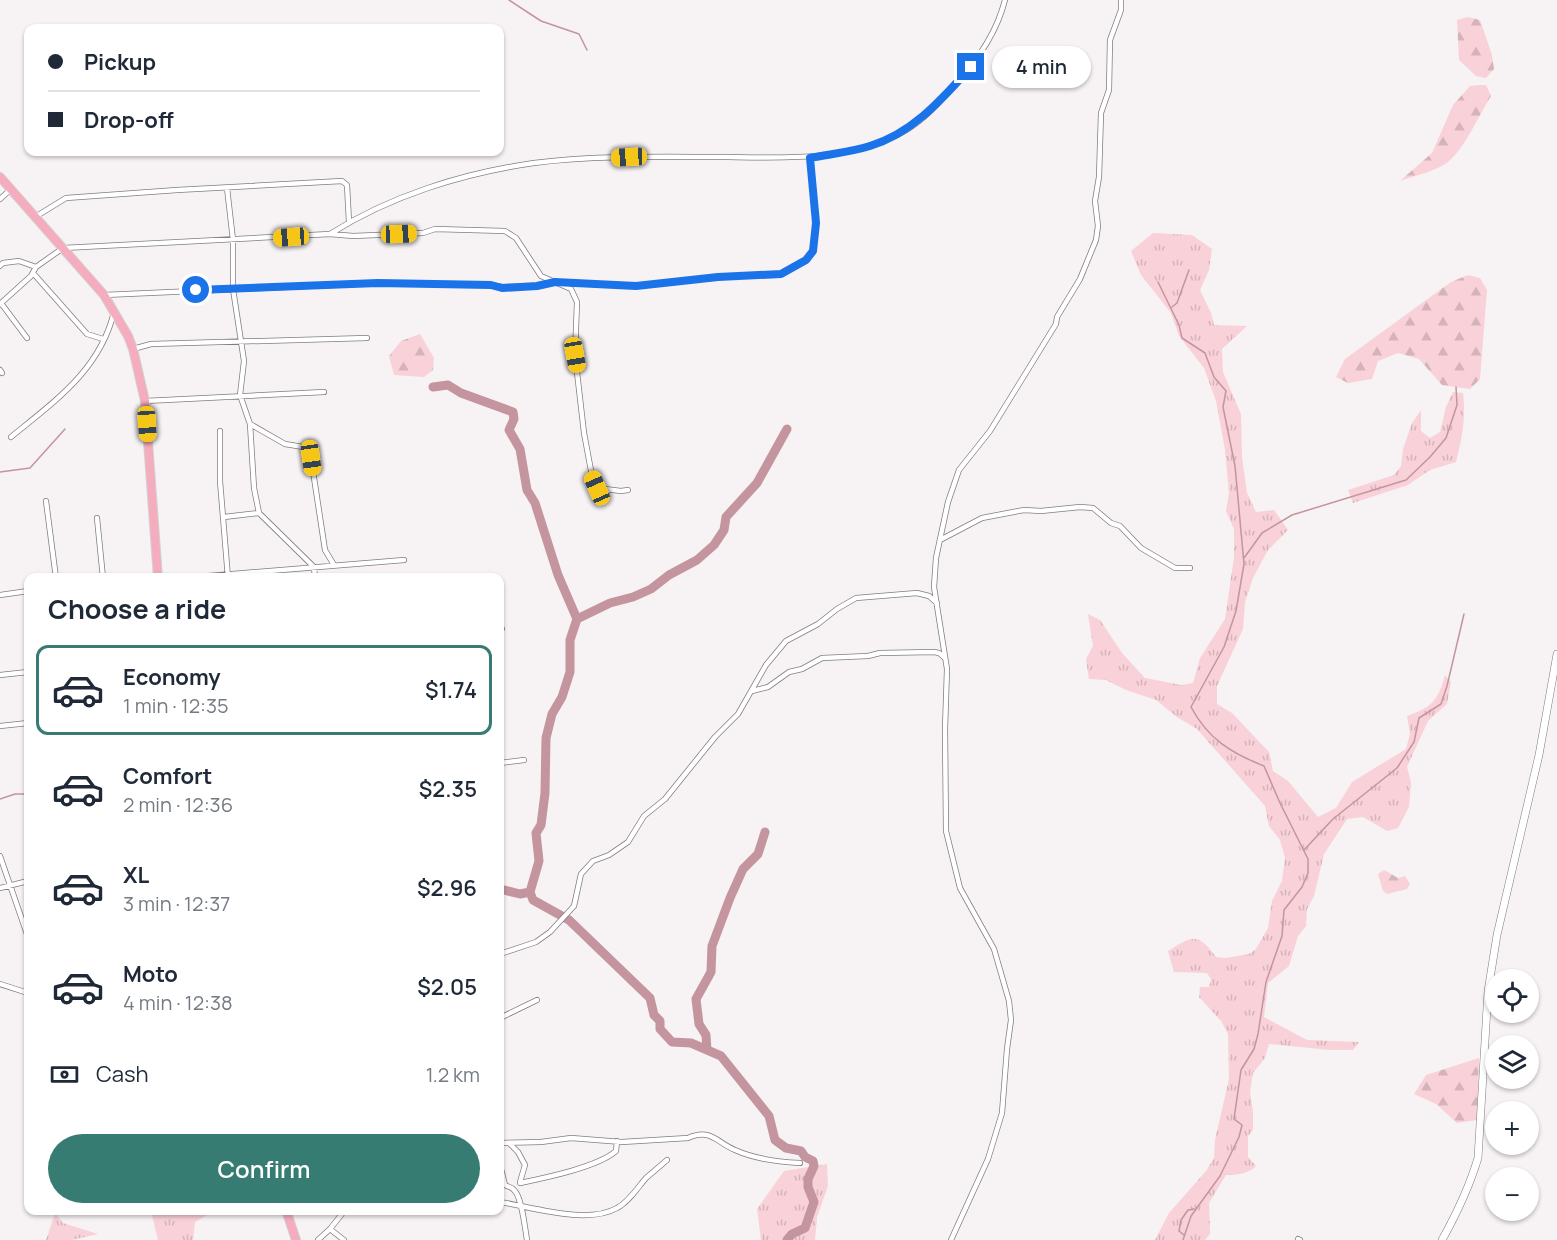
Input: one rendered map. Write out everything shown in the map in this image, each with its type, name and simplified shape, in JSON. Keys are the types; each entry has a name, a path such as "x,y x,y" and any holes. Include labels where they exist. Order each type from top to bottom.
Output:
{"highway":[{"path":"0,177 104,295 133,349 145,401 158,573"},
{"path":"288,1215 296,1240"}],"main road":[{"path":"1442,1240 1461,1205 1478,1158 1488,991 1497,935 1539,755 1557,654"}],"street":[{"path":"330,234 349,222 410,195 469,174 535,163 629,157 810,158 870,146 903,132 937,105 971,67 1000,21 1005,0"},
{"path":"951,1240 988,1159 1002,1113 1011,1020 1009,1001 994,949 960,888 946,831 947,669 934,586 936,558 948,502 959,470 990,432 1051,333 1060,311 1080,279 1096,240 1098,226 1095,201 1099,177 1101,112 1109,90 1110,40 1121,10 1121,0"},
{"path":"104,295 378,283 491,285 502,288 537,286 555,282 636,286 718,277 781,274 806,260 813,251 816,223 810,158"},
{"path":"35,217 66,198 342,181 347,186 349,222"},
{"path":"227,188 232,240 233,289 244,361 240,395 250,424 254,488 259,513 314,567 315,573"},
{"path":"0,199 11,189"},
{"path":"27,338 1,303 33,273 36,267 63,248 330,234 353,236 423,233 435,229 506,231 516,238 541,276 571,289 577,302 575,355 584,433 592,476 597,488 628,490"},
{"path":"0,266 3,262 19,261 36,267"},
{"path":"33,273 87,334 103,339"},
{"path":"11,437 63,394 89,367 114,310"},
{"path":"133,349 152,344 367,338"},
{"path":"145,401 324,392"},
{"path":"250,424 285,444 303,447 311,458 325,550 334,566"},
{"path":"220,431 220,481 228,573"},
{"path":"46,501 55,573"},
{"path":"940,540 982,518 1024,510 1093,508 1111,523 1120,526 1141,548 1175,568 1190,568"},
{"path":"224,517 259,513"},
{"path":"97,518 102,573"},
{"path":"250,573 404,560"},
{"path":"0,595 24,592"},
{"path":"504,953 536,942 567,914 574,906 581,874 593,861 609,855 628,842 644,816 665,799 715,737 738,714 765,665 786,641 818,624 856,598 917,593 929,596 937,603"},
{"path":"752,691 768,687 789,672 802,669 822,658 868,656 880,653 934,652 945,658"},
{"path":"0,675 24,672"},
{"path":"0,726 24,723"},
{"path":"504,762 524,760"},
{"path":"0,856 24,925"},
{"path":"0,888 24,882"},
{"path":"0,984 24,992"},
{"path":"504,1014 537,1000"},
{"path":"504,1143 571,1138 617,1141 688,1138 698,1134 715,1137 734,1150 744,1153 774,1161 800,1162"},
{"path":"520,1182 560,1173 608,1156 616,1151 617,1141"},
{"path":"509,1143 518,1152 525,1165 520,1182 514,1189"},
{"path":"504,1203 558,1214 603,1213 617,1208 667,1160"},
{"path":"504,1181 505,1185 514,1189 527,1240"},
{"path":"318,1240 341,1215"},
{"path":"330,1229 344,1240"}],"green space":[{"path":"1468,17 1480,20 1492,55 1494,69 1486,78 1476,76 1459,60 1457,20"},
{"path":"1486,85 1491,96 1469,135 1448,162 1431,171 1400,181 1432,153 1453,105 1470,86"},
{"path":"1153,233 1192,235 1212,249 1209,270 1200,290 1214,325 1247,326 1222,349 1223,372 1241,414 1242,457 1247,493 1256,512 1274,510 1288,530 1268,550 1253,578 1245,602 1243,629 1217,686 1217,704 1232,713 1269,752 1273,771 1288,781 1318,817 1336,808 1352,782 1406,749 1410,734 1407,716 1433,702 1440,691 1445,675 1451,682 1447,704 1428,721 1407,767 1411,782 1409,807 1398,828 1387,831 1363,817 1347,819 1324,854 1314,896 1307,909 1306,926 1298,936 1289,966 1268,983 1264,1017 1307,1040 1359,1042 1353,1050 1269,1044 1265,1058 1253,1073 1250,1091 1253,1130 1248,1136 1248,1157 1256,1166 1246,1172 1226,1175 1209,1203 1210,1234 1205,1240 1155,1240 1169,1213 1206,1171 1214,1158 1215,1140 1229,1079 1228,1034 1221,1021 1199,997 1200,987 1209,987 1211,979 1207,973 1174,972 1168,951 1183,942 1194,939 1204,943 1216,957 1226,958 1249,954 1256,949 1268,928 1272,901 1282,881 1285,858 1280,840 1269,826 1265,806 1197,729 1156,700 1126,690 1106,680 1089,679 1086,659 1093,646 1088,614 1100,620 1122,653 1145,678 1181,685 1193,683 1200,658 1225,619 1234,557 1234,529 1226,511 1229,493 1225,450 1216,401 1204,368 1179,336 1171,313 1141,275 1131,251"},
{"path":"1468,275 1480,278 1487,290 1480,379 1470,389 1442,385 1419,359 1398,353 1378,361 1372,379 1348,383 1336,377 1345,359 1451,282"},
{"path":"420,334 434,358 433,370 424,377 394,375 389,356 401,341"},
{"path":"1453,392 1463,393 1464,402 1463,428 1456,462 1430,470 1408,485 1353,503 1348,490 1394,475 1401,466 1403,449 1412,423 1421,410 1421,431 1430,438 1440,432 1446,407"},
{"path":"1384,870 1398,878 1405,876 1410,884 1407,889 1387,894 1383,891 1378,874"},
{"path":"1479,1058 1477,1120 1457,1123 1436,1104 1414,1094 1426,1075"},
{"path":"827,1164 828,1186 817,1217 815,1240 761,1240 757,1209 784,1171"},
{"path":"54,1215 63,1223 98,1234 72,1240 46,1240"},
{"path":"152,1215 207,1215 195,1222 193,1240 158,1240"}],"waterway":[{"path":"509,0 541,21 579,34 587,50"},
{"path":"1172,307 1177,303 1189,270"},
{"path":"1158,282 1179,325 1182,338 1205,353 1214,377 1226,391 1223,407 1235,466 1244,564 1236,611 1224,647 1191,707 1205,728 1222,744 1241,756 1264,766 1308,859 1308,873 1302,887 1284,910 1282,936 1266,982 1254,1049 1241,1070 1234,1119 1242,1125 1239,1137 1220,1176 1191,1216 1183,1240"},
{"path":"433,387 448,385 461,393 513,412 514,419 509,430 520,449 527,490 535,503 558,575 577,619 570,640 570,672 562,697 552,714 546,738 545,793 541,825 536,833 539,861 530,892 533,900 569,920 650,998 654,1015 660,1021 660,1029 672,1042 691,1043 721,1056 769,1116 775,1140 786,1148 801,1151 805,1157 813,1161 814,1166 808,1179 808,1187 814,1202 805,1228 792,1234 787,1240"},
{"path":"1244,558 1262,533 1292,515 1406,480 1446,438 1457,405 1456,387"},
{"path":"0,472 30,468 65,429"},
{"path":"577,619 610,603 651,589 669,575 697,560 714,545 724,530 726,517 757,483 787,429"},
{"path":"1304,850 1333,819 1397,768 1414,742 1419,718 1441,704 1464,614"},
{"path":"0,799 15,794 24,794"},
{"path":"707,1050 706,1035 699,1024 696,999 711,972 712,946 730,898 743,869 758,854 765,832"},
{"path":"504,890 520,894 530,892"},
{"path":"1184,1235 1179,1231 1181,1220 1188,1210 1194,1209"}],"route":[{"path":"196,290 378,283 491,285 502,288 537,286 555,282 636,286 718,277 781,274 806,260 813,251 816,223 810,158 870,146 903,132 937,105 971,67"}]}
